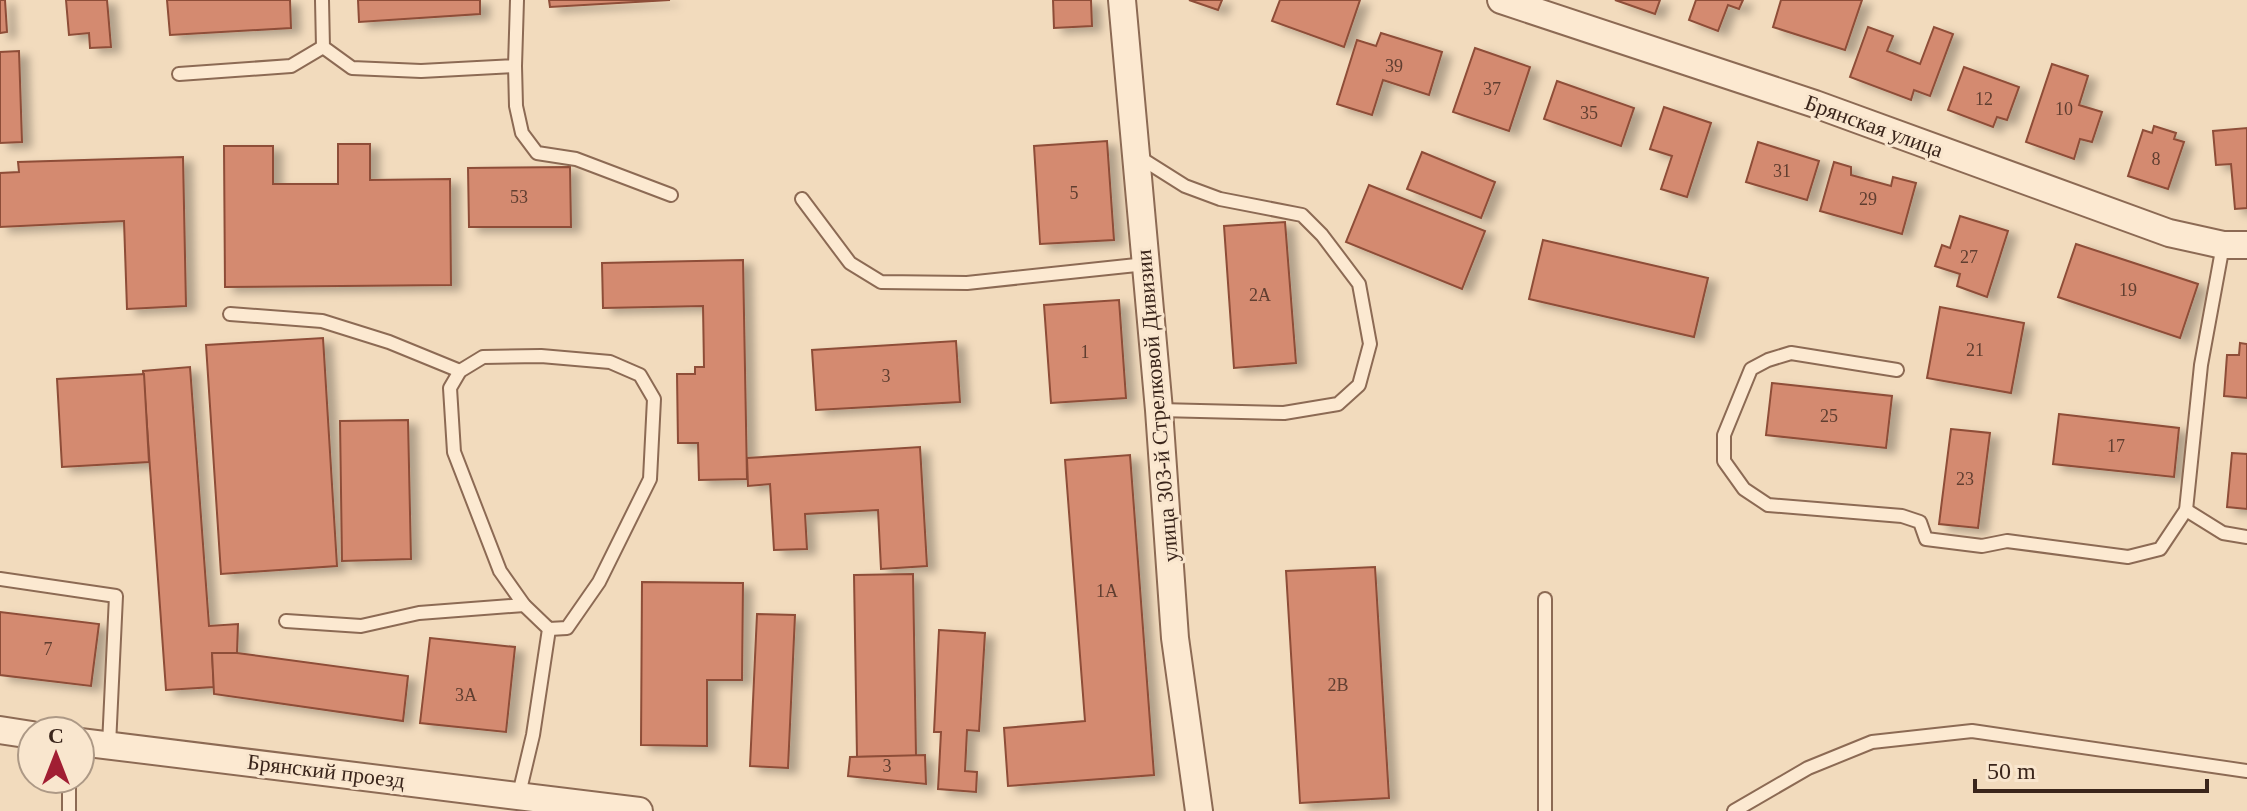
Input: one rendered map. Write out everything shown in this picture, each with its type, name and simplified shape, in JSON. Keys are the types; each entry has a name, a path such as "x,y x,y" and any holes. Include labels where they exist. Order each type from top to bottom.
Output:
{"street":[{"name":"улица 303-й Стрелковой Дивизии","path":"1122,0 1159,410 1175,638 1199,811"},
{"name":"Брянская улица","path":"1501,0 1815,104 2169,233 2235,245"},
{"name":"Брянский проезд","path":"96,744 519,794 572,807 639,811"}],"lane":[{"path":"322,0 323,47"},
{"path":"517,0 516,106 522,133 537,153 576,159 671,195"},
{"path":"323,47 352,68 421,71 515,66"},
{"path":"179,74 291,66 323,47"},
{"path":"1136,155 1185,186 1220,199 1302,215 1322,235 1359,284 1370,344 1359,385 1338,404 1284,413 1159,410"},
{"path":"802,199 850,263 881,282 967,283 1146,264"},
{"path":"1897,370 1791,353 1768,360 1751,369 1724,435 1724,461 1744,489 1768,505 1902,516 1920,522 1926,539 1982,546 2007,541 2128,557 2160,549 2186,510 2201,365 2235,245"},
{"path":"230,314 322,321 389,342 460,371"},
{"path":"541,356 610,362 640,375 654,399 650,479 599,582 567,628 549,629 524,605 500,571 454,452 450,388 460,371 483,357 541,356"},
{"path":"2186,510 2223,533 2247,537"},
{"path":"0,579 116,596 109,745"},
{"path":"1545,599 1545,811"},
{"path":"286,621 361,626 419,613 524,605"},
{"path":"519,794 533,735 549,629"},
{"path":"1734,811 1808,768 1872,742 1972,731 2247,771"}],"building":[{"path":"0,0 5,0 7,32 0,33"},
{"path":"66,0 107,0 111,47 90,48 89,33 69,35"},
{"path":"167,0 290,0 291,28 170,35"},
{"path":"358,0 480,0 480,14 359,22"},
{"path":"549,0 670,0 550,7"},
{"path":"1053,0 1091,0 1092,26 1054,28"},
{"path":"1189,0 1222,0 1218,10"},
{"path":"1280,0 1360,0 1344,47 1272,21"},
{"path":"1615,0 1660,0 1655,14"},
{"path":"1696,0 1743,0 1739,9 1728,5 1718,31 1689,20"},
{"path":"1781,0 1862,0 1845,50 1773,27"},
{"path":"1868,27 1893,36 1887,51 1920,64 1934,27 1953,34 1930,96 1914,90 1911,100 1850,77"},
{"path":"1381,33 1442,52 1429,95 1383,80 1372,115 1337,104 1357,40 1376,46"},
{"path":"1475,48 1530,67 1509,131 1453,112"},
{"path":"19,51 22,142 0,143 0,52"},
{"path":"2052,64 2088,76 2079,105 2102,112 2092,142 2080,139 2074,159 2026,142"},
{"path":"1964,67 2019,87 2007,120 1997,117 1993,127 1948,110"},
{"path":"1557,81 1634,108 1621,146 1544,119"},
{"path":"1664,107 1711,123 1687,197 1661,189 1672,156 1650,149"},
{"path":"2154,126 2176,133 2174,139 2184,142 2168,189 2128,176 2143,130 2152,133"},
{"path":"2247,128 2247,208 2235,209 2231,164 2216,165 2213,131"},
{"path":"1107,141 1114,240 1040,244 1034,146"},
{"path":"1758,142 1819,161 1807,200 1746,182"},
{"path":"338,144 370,144 370,180 450,179 451,285 225,287 224,146 273,146 273,184 338,184"},
{"path":"1422,152 1495,182 1481,218 1407,189"},
{"path":"183,157 186,306 127,309 124,221 0,227 0,173 19,172 18,162"},
{"path":"1834,162 1851,167 1851,175 1891,186 1893,177 1916,183 1902,234 1820,211"},
{"path":"570,167 571,227 469,227 468,168"},
{"path":"1369,185 1485,231 1462,289 1346,242"},
{"path":"1960,216 2008,231 1987,297 1957,286 1960,274 1935,266 1942,245 1950,248"},
{"path":"1285,222 1296,363 1234,368 1224,226"},
{"path":"1543,240 1708,278 1694,337 1529,299"},
{"path":"2076,244 2198,284 2180,338 2058,297"},
{"path":"743,260 747,479 699,480 698,443 678,443 677,374 695,374 695,367 704,367 703,306 603,308 602,263"},
{"path":"1119,300 1126,398 1051,403 1044,305"},
{"path":"1940,307 2024,323 2011,393 1927,378"},
{"path":"323,338 337,566 221,574 206,345"},
{"path":"956,341 960,402 816,410 812,350"},
{"path":"2240,343 2247,344 2247,398 2224,396 2227,355 2239,355"},
{"path":"190,367 209,626 238,624 237,653 212,653 214,687 166,690 143,371"},
{"path":"144,374 149,462 62,467 57,379"},
{"path":"1772,383 1892,396 1886,448 1766,435"},
{"path":"2059,414 2179,428 2174,477 2053,464"},
{"path":"408,420 411,559 342,561 340,421"},
{"path":"1951,429 1990,433 1978,528 1939,524"},
{"path":"920,447 927,566 881,569 878,510 805,514 807,549 774,550 770,484 748,486 747,458"},
{"path":"2232,453 2247,454 2247,509 2227,507"},
{"path":"1130,455 1154,775 1008,786 1004,728 1085,721 1065,460"},
{"path":"1375,567 1389,798 1300,803 1286,571"},
{"path":"913,574 916,756 857,757 854,575"},
{"path":"642,582 743,583 742,680 707,680 707,746 641,745"},
{"path":"0,612 99,624 91,686 0,675"},
{"path":"757,614 795,615 788,768 750,766"},
{"path":"939,630 985,633 979,731 967,730 965,771 977,772 976,792 938,789 941,732 934,732"},
{"path":"430,638 515,647 506,732 420,723"},
{"path":"212,653 237,653 408,676 403,721 214,694"},
{"path":"925,755 926,784 848,776 850,757"}]}
